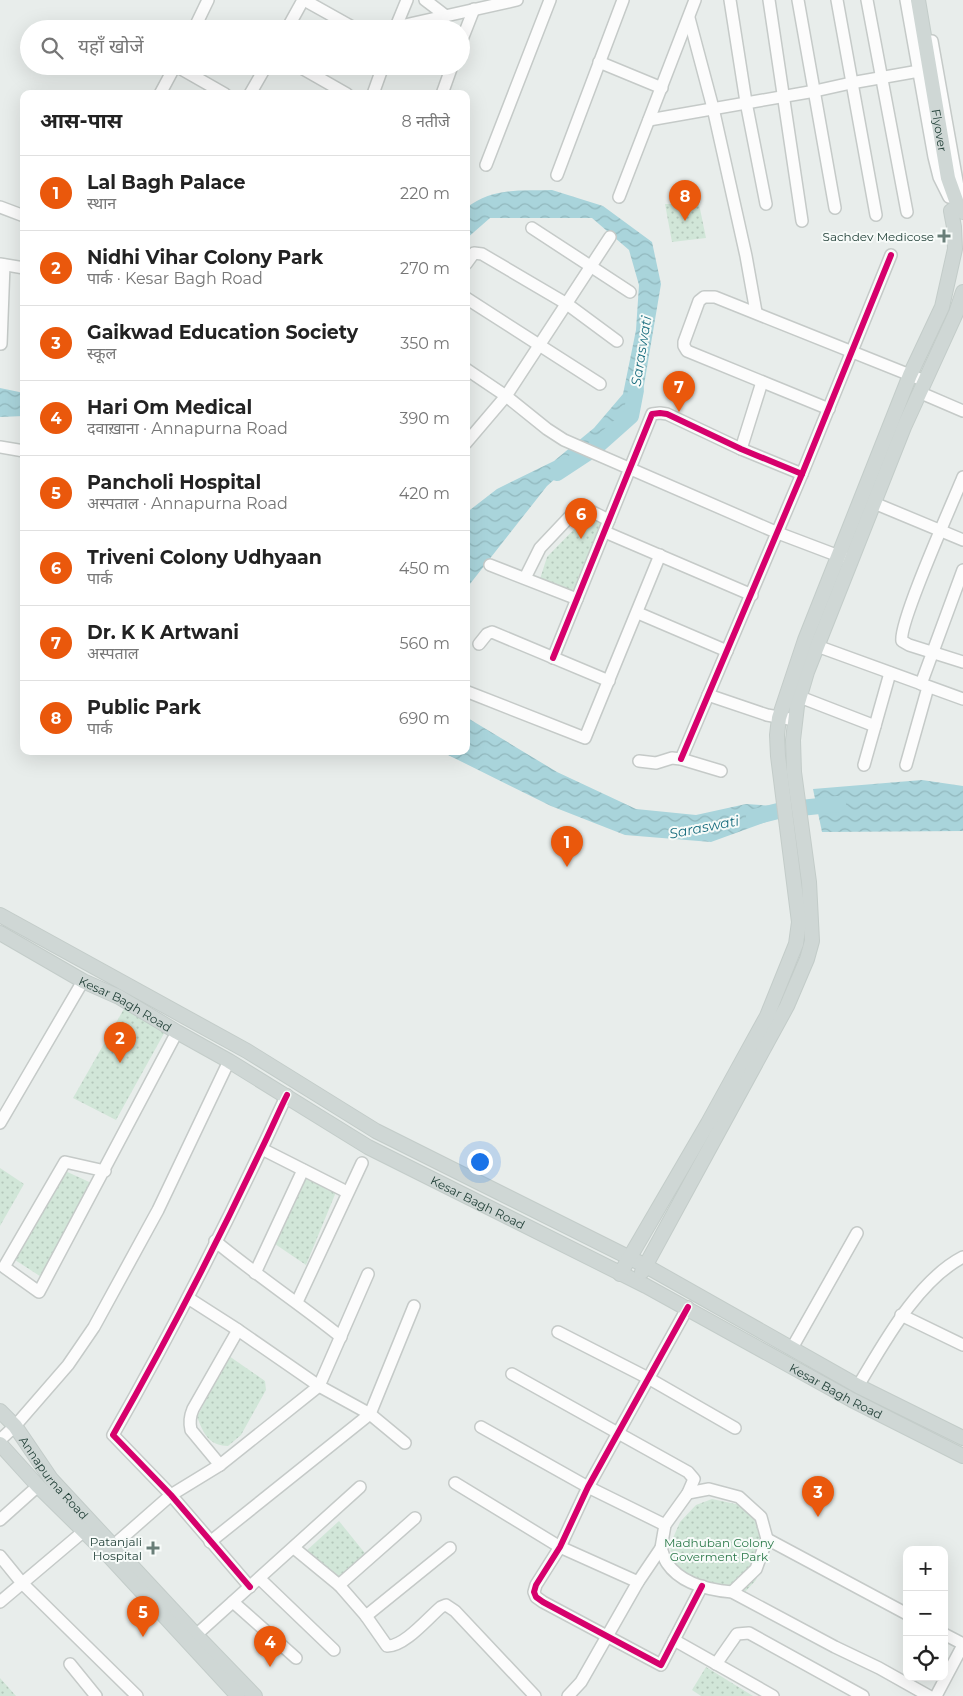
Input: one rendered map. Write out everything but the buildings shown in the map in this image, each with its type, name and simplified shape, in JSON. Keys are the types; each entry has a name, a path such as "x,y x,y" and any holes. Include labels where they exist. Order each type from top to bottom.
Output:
{"main road":[{"name":"Flyover","path":"845,558 910,375 942,306 955,249 954,227 958,208 948,178 918,0"},
{"path":"620,1274 650,1227 741,1064 767,1016 790,963 796,944 799,922 780,776 777,735 779,718 805,640 874,503 904,427 956,313 963,292"},
{"path":"637,1282 787,1006 808,959 812,941 812,922 809,882 794,772 792,740 794,720 807,672 845,558"},
{"name":"Kesar Bagh Road","path":"1,919 247,1051 376,1132 646,1266 858,1386 963,1438"},
{"name":"Kesar Bagh Road","path":"0,933 83,981 119,997 287,1095 368,1147 688,1308 852,1400 963,1456"},
{"name":"Annapurna Road","path":"0,1411 14,1426 51,1479 255,1696"},
{"name":"Annapurna Road","path":"0,1444 238,1696"}],"street":[{"path":"198,20 208,0"},
{"path":"292,20 304,0 340,20"},
{"path":"399,20 407,0"},
{"path":"425,0 437,4 446,16"},
{"path":"429,20 517,0"},
{"path":"486,165 550,0"},
{"path":"557,175 622,0"},
{"path":"619,197 695,0"},
{"path":"730,0 746,102 766,204"},
{"path":"769,0 802,221"},
{"path":"798,0 835,208"},
{"path":"836,0 876,215"},
{"path":"867,0 906,212"},
{"path":"906,0 937,170 948,194 958,208"},
{"path":"924,0 952,149 959,175 958,208"},
{"path":"470,20 474,9"},
{"path":"689,18 714,108 756,312"},
{"path":"599,62 662,88"},
{"path":"649,120 919,71"},
{"path":"162,90 170,75"},
{"path":"191,75 218,90"},
{"path":"252,90 261,75"},
{"path":"314,75 340,90"},
{"path":"374,90 380,75"},
{"path":"443,90 449,75"},
{"path":"0,207 20,214"},
{"path":"532,228 630,292"},
{"path":"470,438 506,396 610,237"},
{"path":"470,256 477,252 567,304 618,340"},
{"path":"681,759 778,533 891,255"},
{"path":"1,344 2,264 20,267"},
{"path":"829,408 687,351 684,346 700,301 704,297 715,297 910,375 923,387 963,412"},
{"path":"470,301 600,384"},
{"path":"470,372 506,396 547,430 564,440 778,533 845,558"},
{"path":"741,449 762,382"},
{"path":"552,658 652,414 667,414 741,449 802,474"},
{"path":"0,447 20,450"},
{"path":"962,482 901,632 902,641 963,662"},
{"path":"874,503 963,540"},
{"path":"524,578 540,548 575,511 584,509 609,520"},
{"path":"605,532 752,595"},
{"path":"470,693 585,738 638,613 660,555"},
{"path":"490,565 577,598"},
{"path":"906,765 932,652 963,570"},
{"path":"638,613 727,651"},
{"path":"479,644 487,634 492,632 609,681"},
{"path":"817,646 963,699"},
{"path":"864,765 890,673"},
{"path":"708,695 779,718 794,720"},
{"path":"800,697 875,726"},
{"path":"639,761 656,763 672,758 681,759 721,771"},
{"path":"0,1123 83,981"},
{"path":"105,1170 65,1162 4,1267 40,1292 105,1170 177,1032"},
{"path":"0,1440 68,1365 94,1327 158,1210 229,1061"},
{"path":"250,1587 171,1495 113,1435 188,1298 287,1095"},
{"path":"262,1149 347,1192"},
{"path":"297,1302 362,1163"},
{"path":"255,1273 303,1170"},
{"path":"792,1348 857,1233"},
{"path":"215,1241 341,1337"},
{"path":"858,1386 901,1315 928,1285 955,1261 963,1257"},
{"path":"114,1545 171,1495 220,1465 319,1386 368,1274"},
{"path":"188,1298 319,1386 370,1414 405,1443"},
{"path":"210,1542 370,1414 414,1306"},
{"path":"688,1308 588,1487 560,1547 536,1585 534,1592 536,1597 661,1665 702,1586"},
{"path":"901,1315 963,1345"},
{"path":"220,1465 191,1430 189,1424 193,1409 238,1330"},
{"path":"558,1332 648,1378 735,1428"},
{"path":"512,1374 688,1472 694,1479 688,1493 665,1525 661,1548 638,1582 581,1682 568,1696"},
{"path":"481,1427 588,1487 665,1525"},
{"path":"455,1483 560,1547 638,1582"},
{"path":"0,1520 38,1486"},
{"path":"196,1635 360,1488"},
{"path":"688,1493 709,1489 739,1497 761,1517 767,1539 756,1569 732,1592"},
{"path":"339,1585 415,1518"},
{"path":"0,1602 84,1531"},
{"path":"767,1539 903,1612"},
{"path":"294,1548 339,1585 366,1616 387,1646 394,1647 402,1642 441,1607 446,1605 455,1612 535,1696"},
{"path":"366,1616 450,1548"},
{"path":"661,1548 667,1563 685,1580 718,1591 732,1592 929,1696"},
{"path":"0,1556 22,1583 137,1696"},
{"path":"260,1579 334,1650"},
{"path":"234,1602 296,1658"},
{"path":"716,1664 737,1634 749,1633 864,1696"},
{"path":"936,1696 963,1644 948,1636"},
{"path":"674,1640 773,1696"},
{"path":"70,1664 96,1696"}],"green space":[{"path":"665,204 699,204 706,238 672,242"},
{"path":"589,514 604,522 577,588 569,591 540,579 547,557"},
{"path":"125,1007 167,1028 116,1120 73,1098"},
{"path":"0,1168 24,1184 0,1226"},
{"path":"63,1170 98,1186 46,1280 12,1258"},
{"path":"304,1173 336,1192 306,1265 275,1244 276,1232"},
{"path":"229,1356 265,1381 266,1390 241,1435 228,1446 211,1441 202,1429 197,1417"},
{"name":"Madhuban Colony Goverment Park","path":"712,1499 745,1506 764,1532 767,1544 756,1580 745,1592 733,1598 709,1593 672,1562 670,1545 680,1522 696,1505"},
{"path":"339,1521 368,1557 342,1581 305,1552"},
{"path":"706,1667 753,1696 701,1696 692,1690"},
{"path":"0,1678 16,1696 0,1696"}],"water":[{"path":"552,190 603,206 652,242 661,284 641,403 547,486 470,584 470,510 497,489 554,461 594,428 623,394 636,330 639,285 629,250 592,218 490,218 470,236 470,205 486,196 518,191"},
{"path":"0,388 20,392 20,416 0,417"},
{"path":"470,719 557,772 636,809 696,815 746,804 774,806 774,819 711,842 625,835 551,806 448,755 470,755"},
{"path":"922,780 963,786 963,831 822,832 813,789"}],"waterway":[{"name":"Saraswati","path":"557,473 595,448 631,416 636,390"},
{"name":"Saraswati","path":"754,817 782,810 838,804"}],"cycle path":[{"path":"681,759 802,474 891,255"},
{"path":"553,658 652,414 667,414 741,449 802,474"},
{"path":"250,1587 171,1495 113,1435 208,1258 287,1095"},
{"path":"688,1307 588,1487 560,1547 536,1585 534,1592 536,1597 543,1602 661,1665 702,1586"}],"place":[{"name":"Public Park","path":"685,221"},
{"name":"Sachdev Medicose","path":"944,236"},
{"name":"Dr. K K Artwani","path":"679,412"},
{"name":"Triveni Colony Udhyaan","path":"581,539"},
{"name":"Lal Bagh Palace","path":"567,867"},
{"name":"Nidhi Vihar Colony Park","path":"120,1063"},
{"name":"Gaikwad Education Society","path":"818,1517"},
{"name":"Patanjali Hospital","path":"153,1548"},
{"name":"Pancholi Hospital","path":"143,1637"},
{"name":"Hari Om Medical","path":"270,1667"}]}
